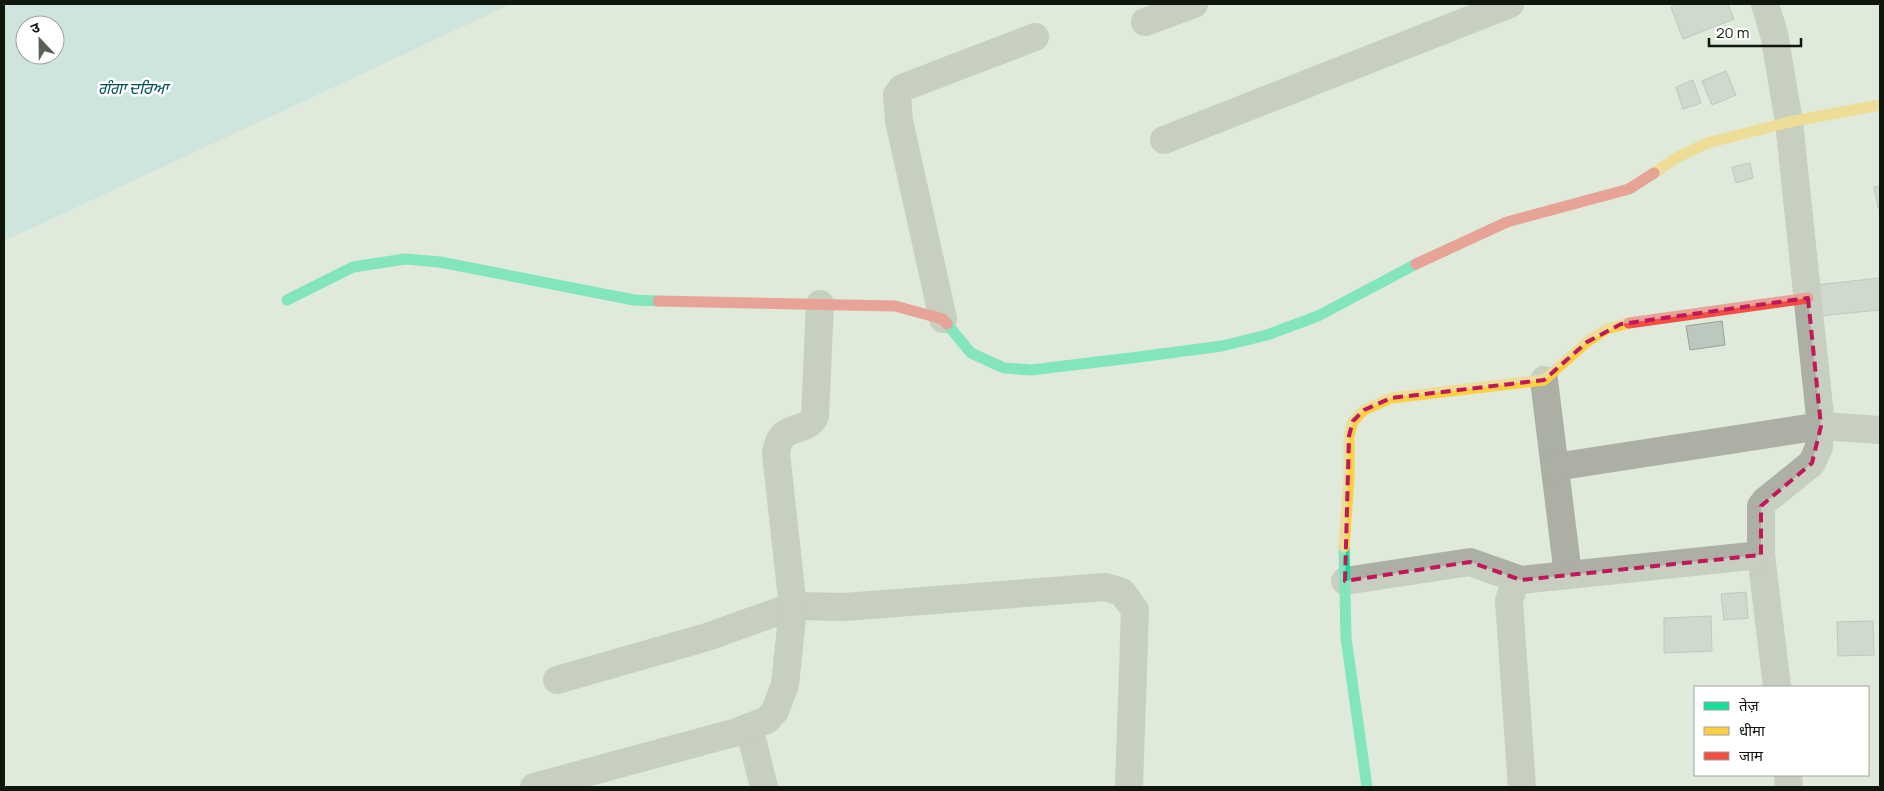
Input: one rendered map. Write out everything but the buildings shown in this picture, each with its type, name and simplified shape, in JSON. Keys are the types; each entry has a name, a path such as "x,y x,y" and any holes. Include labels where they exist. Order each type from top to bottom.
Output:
{"street":[{"path":"1145,22 1194,4"},
{"path":"1164,140 1510,4"},
{"path":"1765,4 1774,34 1789,122 1821,426 1819,447 1812,463 1765,501 1762,506 1762,555 1777,686"},
{"path":"1035,37 902,88 897,95 899,121 944,318 971,353 1004,368 1031,370 1139,357 1222,346 1266,335 1318,316 1420,262 1507,222 1629,189 1678,157 1707,143 1789,122 1880,105"},
{"path":"287,300 353,267 405,259 440,262 634,300 895,306 944,318"},
{"path":"1367,787 1346,638 1344,534 1349,478 1349,436 1353,421 1364,410 1391,398 1544,380 1586,342 1606,329 1621,324 1808,298"},
{"path":"534,787 749,727 768,720 775,711 785,685 793,608 776,453 780,439 785,434 807,426 815,416 820,304"},
{"path":"1544,380 1568,575"},
{"path":"1555,467 1821,426 1880,430"},
{"path":"1345,581 1470,562 1521,580 1762,555"},
{"path":"1521,580 1514,585 1510,601 1522,787"},
{"path":"557,680 707,638 785,609 799,606 844,607 1105,587 1122,592 1135,610 1129,787"},
{"path":"749,727 764,787"}],"highlighted area":[{"path":"1808,298 1821,426 1812,463 1761,506 1761,555 1521,580 1470,562 1345,581 1349,436 1353,421 1364,410 1391,398 1544,380 1587,342 1621,324"}],"water":[{"name":"ਗੰਗਾ ਦਰਿਆ","path":"4,4 511,4 4,241"}],"traffic: fast":[{"path":"287,300 353,267 405,259 440,262 634,300 658,301"},
{"path":"947,324 971,353 1004,368 1031,370 1139,357 1222,346 1267,335 1318,316 1416,264"},
{"path":"1344,547 1346,638 1367,787"}],"traffic: slow":[{"path":"1654,173 1678,157 1707,143 1789,122 1880,105"},
{"path":"1344,547 1349,478 1349,436 1353,421 1364,410 1391,398 1544,380 1587,342 1606,329 1629,323"}],"traffic: jam":[{"path":"1416,264 1507,222 1629,189 1654,173"},
{"path":"1629,323 1808,298"},
{"path":"658,301 895,306 943,319 947,324"}]}
